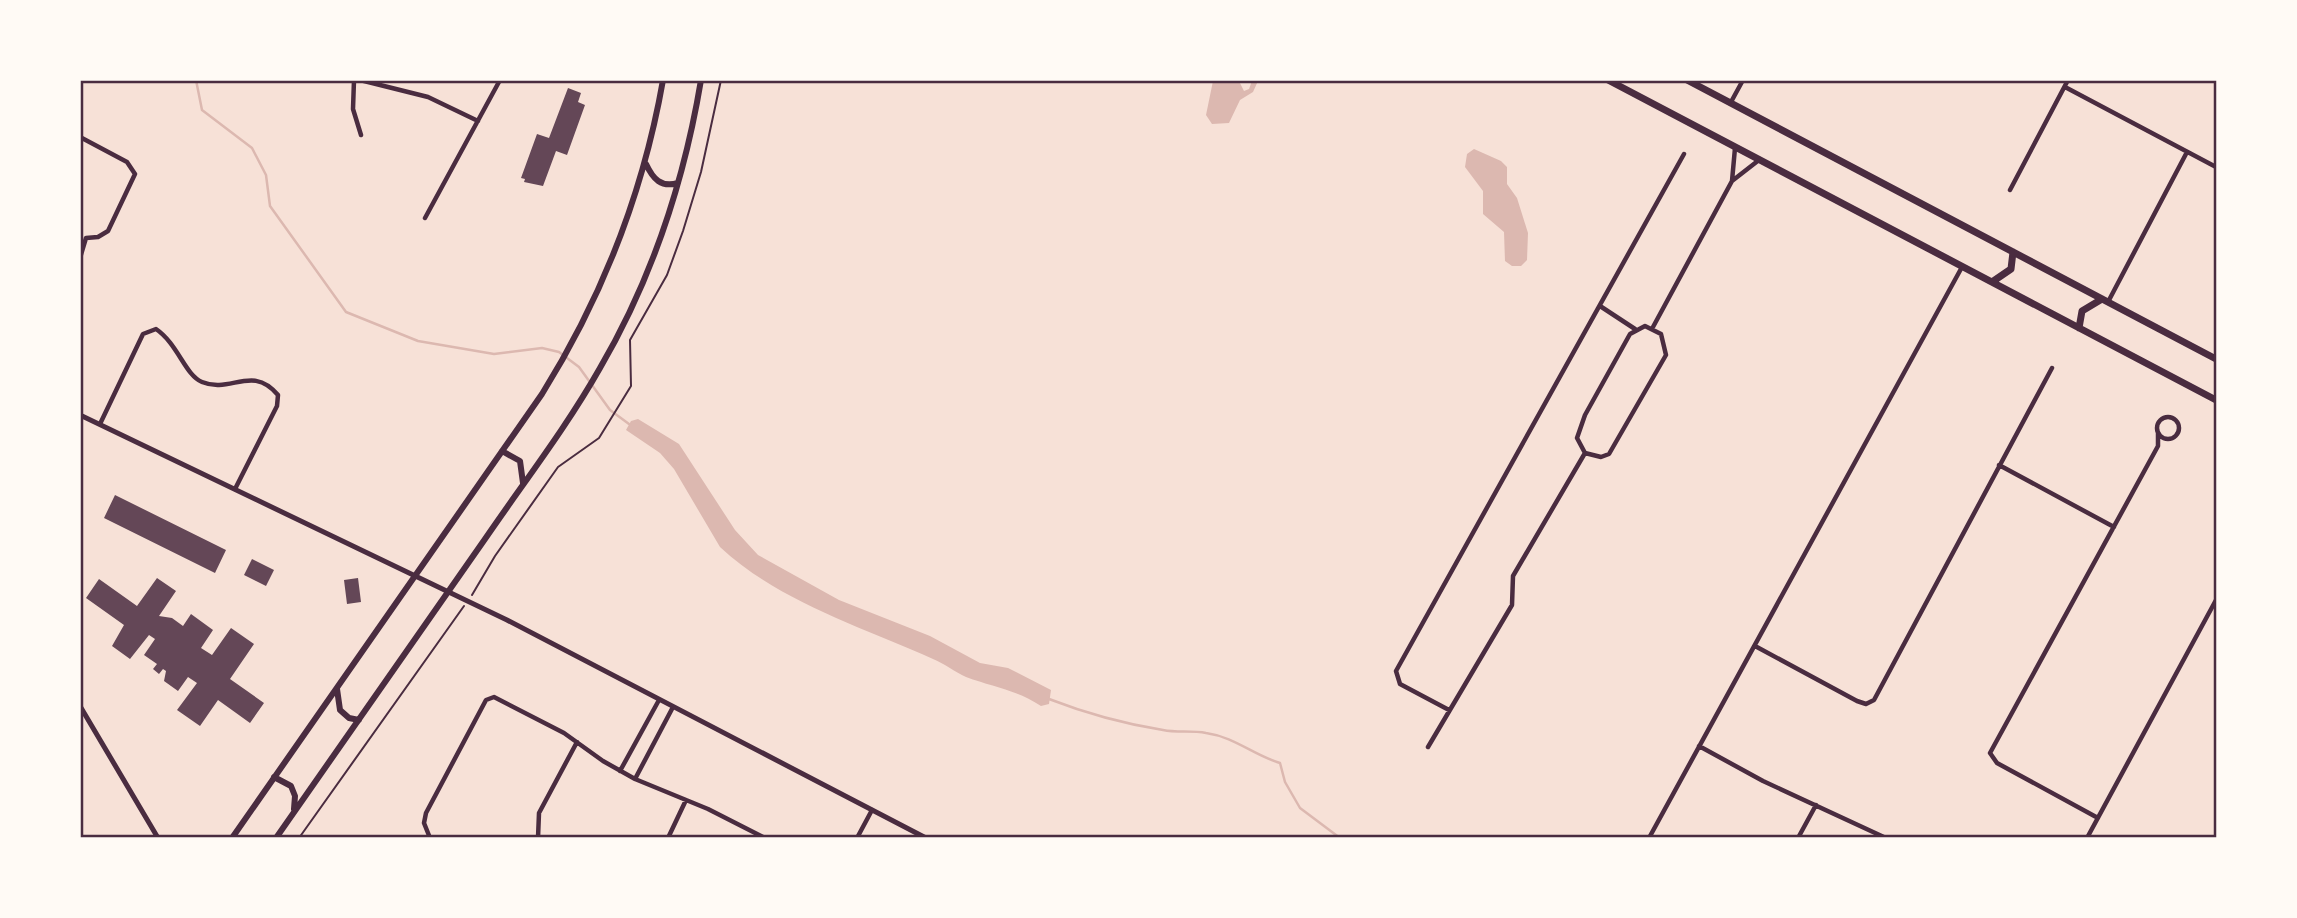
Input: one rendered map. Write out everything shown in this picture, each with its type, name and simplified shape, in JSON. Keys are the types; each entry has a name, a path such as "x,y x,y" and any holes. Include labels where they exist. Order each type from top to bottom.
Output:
{"main road":[{"path":"232,838 542,394 567,352 614,258 646,164 663,80"},
{"path":"276,838 449,592 599,371 646,277 678,183 701,80"},
{"path":"1608,80 2217,400"},
{"path":"1687,80 2217,359"},
{"path":"646,164 658,182 667,185 678,183"},
{"path":"1992,282 2011,269 2013,252"},
{"path":"2079,328 2082,311 2105,300"},
{"path":"502,451 520,461 523,485"},
{"path":"338,687 340,710 349,718 359,720"},
{"path":"274,777 288,782 294,791 293,814"}],"street":[{"path":"354,80 353,109 362,135"},
{"path":"360,80 428,97 478,121"},
{"path":"425,218 500,80"},
{"path":"1731,103 1743,80"},
{"path":"2010,190 2068,80"},
{"path":"2064,87 2217,167"},
{"path":"80,137 127,162 135,170 135,178 108,231 98,237 83,238 80,258"},
{"path":"1653,327 1732,181 1735,147"},
{"path":"2105,300 2187,152"},
{"path":"1449,710 1400,684 1396,671 1684,154"},
{"path":"1732,181 1759,160"},
{"path":"1649,838 1962,266"},
{"path":"1585,453 1601,457 1609,454 1662,363 1666,345 1661,334 1653,327 1635,329 1600,306"},
{"path":"100,424 143,334 151,329 161,332 175,345 188,370 200,381 219,385 251,378 272,388 278,395 277,406 236,489"},
{"path":"1585,453 1577,431 1635,329"},
{"path":"1755,646 1857,701 1870,703 2052,368"},
{"path":"80,415 449,592 926,838"},
{"path":"2098,818 1997,763 1990,753 2158,446 2159,422 2173,419 2179,428 2176,435 2158,446"},
{"path":"2158,433 2170,439"},
{"path":"1428,747 1511,605 1513,576 1585,453"},
{"path":"1999,465 2114,527"},
{"path":"2087,838 2217,600"},
{"path":"430,838 424,822 425,813 490,698 504,701 577,742 635,779 765,838"},
{"path":"620,771 659,700"},
{"path":"80,706 158,838"},
{"path":"635,779 673,707"},
{"path":"538,838 539,813 577,742"},
{"path":"1699,746 1885,838"},
{"path":"668,838 686,800"},
{"path":"1798,838 1816,805"},
{"path":"857,838 872,810"}],"path":[{"path":"473,593 495,556 562,462 594,443 628,392 632,381 628,356 630,340 667,275 683,232 695,193 721,80"},
{"path":"299,838 462,610"}],"shaded area":[{"path":"1213,81 1239,81 1244,91 1249,89 1252,81 1258,81 1253,92 1240,100 1229,123 1212,124 1206,115"},
{"path":"1474,149 1501,161 1507,167 1507,184 1517,198 1528,233 1527,260 1521,266 1512,266 1505,261 1504,232 1483,214 1483,191 1465,167 1467,154"},
{"path":"638,419 679,444 735,530 758,555 839,600 930,636 980,663 1008,668 1051,690 1049,704 1041,706 1014,692 966,677 937,661 822,612 768,583 743,566 720,547 674,469 660,453 626,430 631,421"}],"building":[{"path":"568,88 581,93 578,102 585,105 567,155 556,151 543,186 524,182 525,179 521,178 537,134 549,138"},
{"path":"115,495 226,550 215,573 104,518"},
{"path":"252,559 274,570 266,586 244,575"},
{"path":"157,578 176,591 159,616 172,618 183,626 191,614 213,630 201,648 212,655 231,628 254,644 230,679 264,703 250,723 218,700 200,726 177,710 197,683 188,677 178,691 164,681 166,671 163,669 159,674 153,669 157,664 144,655 155,639 149,635 130,659 112,646 124,625 86,598 99,579 137,606"},
{"path":"358,578 361,602 347,604 344,580"}],"waterway":[{"path":"196,80 202,110 252,148 266,175 270,206 346,312 418,341 494,354 542,348 559,352 579,367 610,410 629,424"},
{"path":"1049,699 1134,725 1216,735 1280,763 1285,782 1300,808 1340,838"}]}
